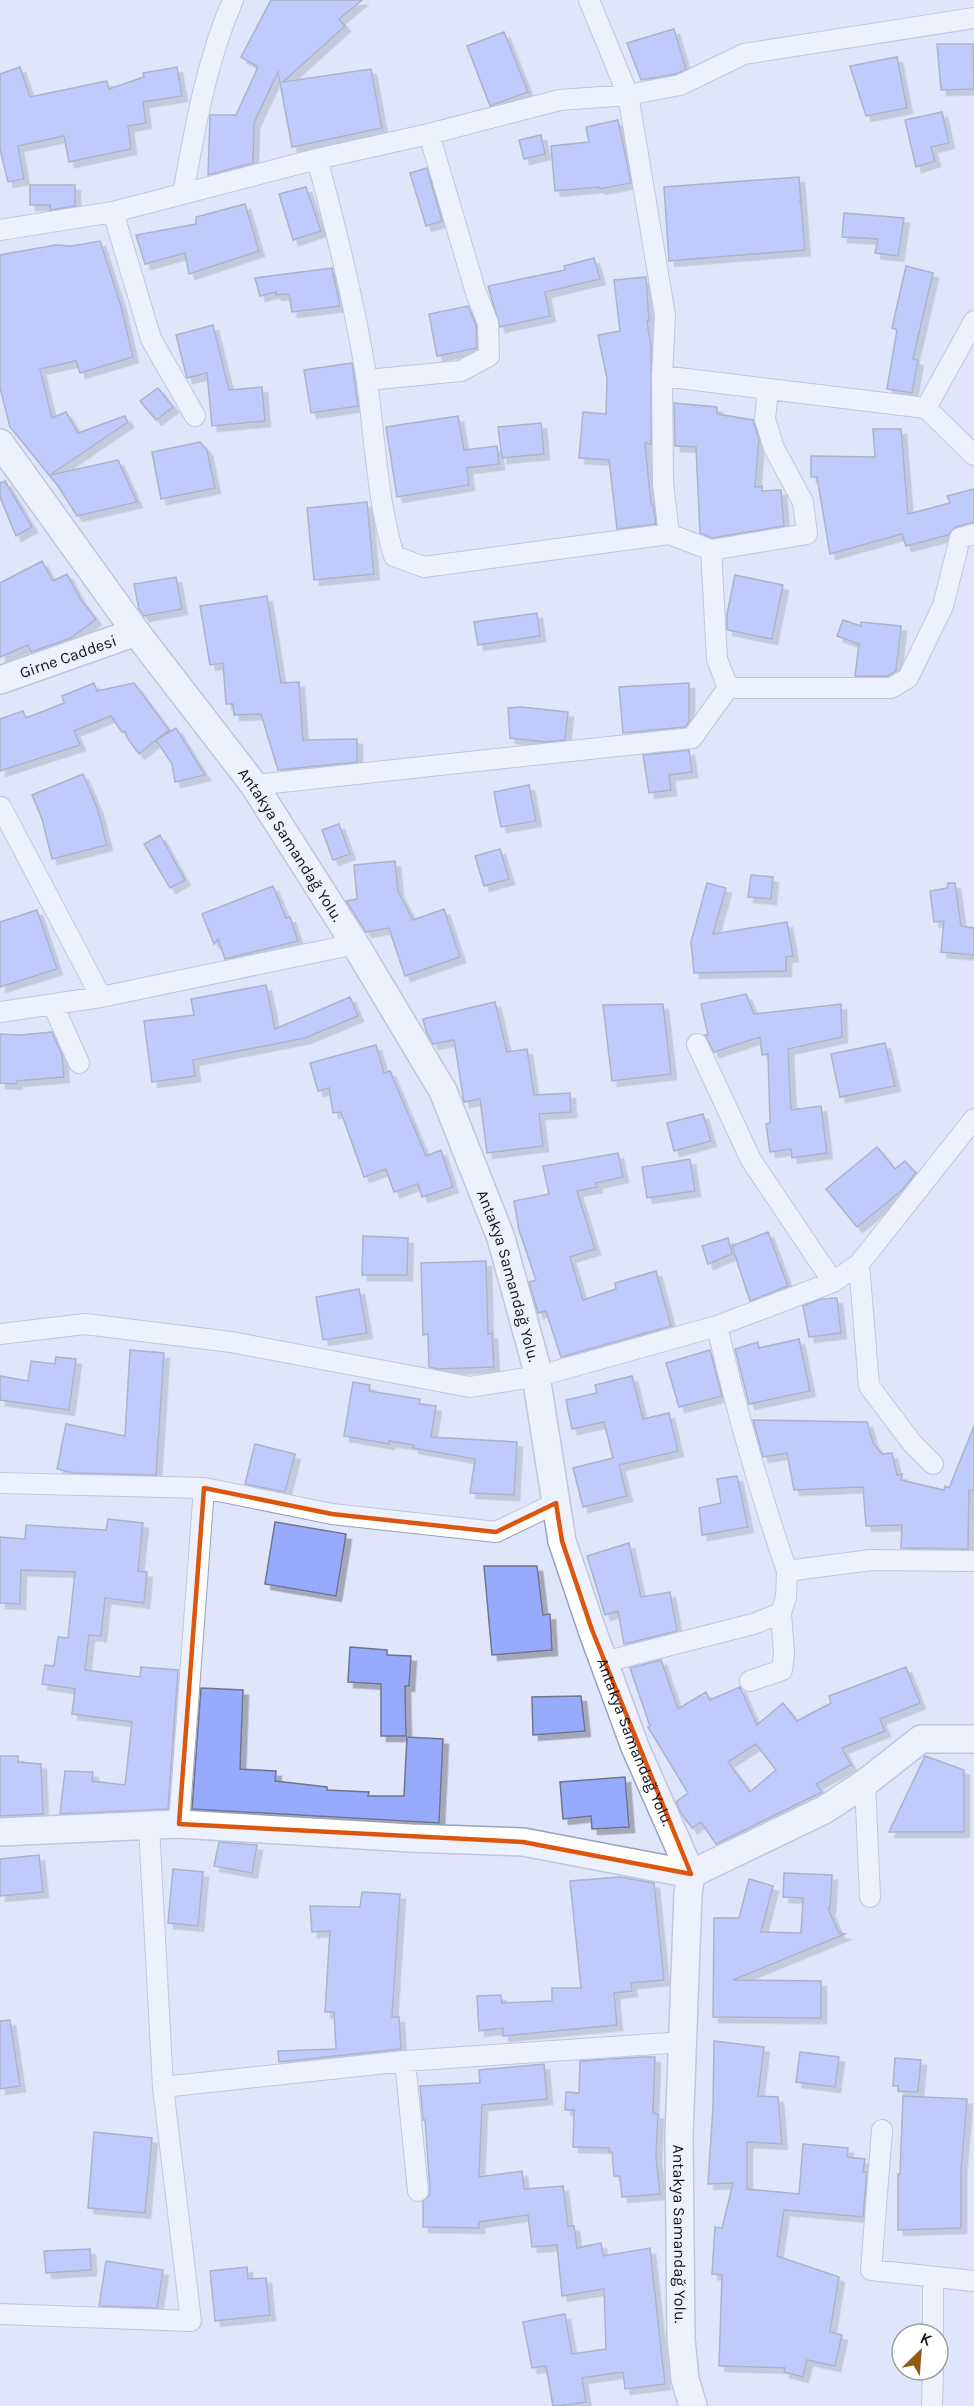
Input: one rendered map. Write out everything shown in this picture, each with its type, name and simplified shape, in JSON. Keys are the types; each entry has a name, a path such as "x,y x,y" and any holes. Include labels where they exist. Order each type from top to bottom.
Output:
{"street":[{"path":"183,194 200,102 218,35 233,0"},
{"path":"589,0 628,95 665,315 662,376 663,483 669,534"},
{"path":"0,230 113,212 317,159 429,134 560,100 628,95 680,85 744,54 974,18"},
{"path":"367,380 461,371 489,356 488,323 476,293 429,134"},
{"path":"317,159 346,265 367,380 386,529 394,556 424,567 669,534 711,550 807,534 803,502 774,448 765,419 768,390"},
{"path":"113,212 151,339 195,416"},
{"path":"926,408 974,321"},
{"path":"662,376 926,408 974,455"},
{"name":"Antakya Samandağ Yolu.","path":"0,443 136,632 254,785 356,944 442,1091 501,1238 539,1376 537,1382 562,1541 636,1747 691,1874 688,1894 679,2136 681,2339 685,2379 693,2406"},
{"path":"728,688 891,688 908,678 943,606 960,538 974,534"},
{"path":"711,550 717,659 728,688"},
{"name":"Girne Caddesi","path":"0,680 136,632"},
{"path":"254,785 692,738 728,688"},
{"path":"1,807 101,997"},
{"path":"0,1012 101,997 356,944"},
{"path":"53,1005 79,1063"},
{"path":"697,1044 751,1160 833,1282"},
{"path":"0,1334 85,1324 231,1342 470,1387 539,1376 717,1326 833,1282 859,1264 974,1119"},
{"path":"859,1264 869,1386 912,1443 933,1464"},
{"path":"717,1326 738,1418 761,1498 787,1571 786,1597 781,1613 784,1654 782,1670 750,1681"},
{"path":"0,1483 204,1488 332,1514 496,1532 556,1503"},
{"path":"179,1824 204,1488"},
{"path":"787,1571 871,1560 974,1561"},
{"path":"604,1662 753,1624 781,1613"},
{"path":"0,1832 179,1824 411,1839 522,1842 691,1874 824,1810 865,1784 921,1739 974,1740"},
{"path":"865,1784 870,1897"},
{"path":"0,2314 191,2321 163,2087 149,1827"},
{"path":"163,2087 405,2061 684,2042"},
{"path":"405,2061 418,2191"},
{"path":"882,2130 871,2270 974,2281"},
{"path":"933,2277 933,2322"},
{"path":"932,2406 933,2382"}],"highlighted area":[{"path":"204,1488 332,1514 496,1532 556,1503 562,1541 592,1630 691,1874 523,1842 179,1824"}],"building":[{"path":"271,0 362,0 339,19 345,26 283,82 371,69 382,128 292,147 278,72 254,123 253,163 208,175 210,115 236,115 258,67 241,57"},
{"path":"674,29 686,69 676,74 641,80 627,43"},
{"path":"504,32 528,92 490,106 467,46"},
{"path":"937,44 973,44 974,89 941,90"},
{"path":"897,57 907,108 866,116 850,66"},
{"path":"20,67 30,97 107,81 109,89 144,77 143,73 177,67 182,96 143,102 146,123 128,126 131,149 69,162 64,136 18,146 24,179 8,182 0,149 0,74"},
{"path":"942,112 949,143 931,147 935,161 916,167 905,120"},
{"path":"618,120 631,183 600,189 599,187 555,191 551,146 589,142 586,127"},
{"path":"541,135 545,154 524,159 519,140"},
{"path":"427,168 442,221 426,226 410,173"},
{"path":"799,177 801,202 799,202 801,203 805,250 669,261 664,187"},
{"path":"30,185 75,185 75,206 50,210 50,205 30,205"},
{"path":"306,187 321,231 293,240 279,194"},
{"path":"245,204 259,251 189,274 185,253 145,264 136,235 196,224 196,217"},
{"path":"844,213 904,218 898,256 875,253 878,239 842,237"},
{"path":"100,241 121,306 133,357 80,373 76,361 40,369 52,418 66,412 78,433 125,416 128,422 50,475 118,460 137,502 77,516 58,486 10,427 0,388 0,255 56,245 72,246"},
{"path":"594,258 600,279 545,292 550,316 500,327 488,286 565,270 564,266"},
{"path":"906,266 933,273 913,359 918,360 912,393 887,389 897,330 892,328"},
{"path":"332,268 340,306 292,312 289,294 276,295 276,292 260,296 255,278"},
{"path":"646,277 649,321 647,321 651,347 651,444 645,443 651,504 653,504 656,524 617,529 609,460 579,458 583,412 606,414 607,379 598,335 620,331 614,280"},
{"path":"468,306 476,325 477,348 437,356 429,314"},
{"path":"213,325 229,390 262,387 265,421 212,426 207,373 187,378 176,335"},
{"path":"352,363 358,406 311,413 304,370"},
{"path":"158,388 173,407 156,420 140,401"},
{"path":"674,403 717,407 717,414 753,420 759,439 755,487 762,486 762,491 781,490 784,526 712,538 700,533 696,447 675,446"},
{"path":"458,416 464,450 497,446 499,464 467,468 469,485 397,497 386,427"},
{"path":"541,423 544,454 502,458 498,427"},
{"path":"873,429 901,429 908,514 950,503 947,496 974,489 974,522 956,527 948,535 906,546 902,534 830,554 817,477 811,477 811,456 875,457"},
{"path":"200,442 207,450 215,488 161,499 152,452"},
{"path":"5,481 32,527 16,536 0,497 0,483"},
{"path":"367,502 374,574 314,580 307,508"},
{"path":"42,561 53,581 67,574 81,600 96,619 71,638 31,652 28,645 0,657 0,583"},
{"path":"735,575 783,585 772,639 727,630 727,614"},
{"path":"176,577 182,609 144,616 139,609 134,584"},
{"path":"267,596 281,683 299,682 303,740 357,739 357,762 278,770 261,714 234,715 233,704 226,704 223,663 210,665 200,606"},
{"path":"537,613 540,636 478,645 474,622"},
{"path":"843,620 861,626 861,622 901,626 896,671 888,676 855,676 859,644 837,636"},
{"path":"94,683 97,691 134,683 169,730 139,754 125,731 122,732 111,716 74,731 80,745 0,771 0,719 23,711 26,718 64,703 62,696"},
{"path":"689,683 689,722 685,727 623,733 619,687"},
{"path":"521,707 568,712 565,740 545,742 510,738 508,708"},
{"path":"176,728 205,775 175,782 172,764 156,740"},
{"path":"689,750 692,772 669,775 671,790 649,793 643,755"},
{"path":"83,774 98,810 107,845 52,859 42,819 32,795"},
{"path":"529,785 536,821 501,827 494,792"},
{"path":"339,824 350,854 333,860 322,830"},
{"path":"160,835 185,880 170,888 144,844"},
{"path":"500,849 509,879 484,886 475,856"},
{"path":"395,861 398,891 413,920 444,909 460,957 405,976 389,928 366,932 346,901 357,899 354,865"},
{"path":"751,875 773,877 771,899 748,897"},
{"path":"707,883 726,888 713,934 787,922 793,956 786,957 786,971 694,973 691,942"},
{"path":"948,883 955,883 961,926 974,928 974,955 941,952 944,921 934,922 930,891 947,888"},
{"path":"273,886 286,918 290,917 298,941 225,959 218,939 214,944 202,914"},
{"path":"37,910 57,969 0,987 0,922"},
{"path":"266,985 275,1029 350,997 358,1016 305,1038 193,1060 195,1076 152,1082 144,1021 194,1015 191,999"},
{"path":"746,994 754,1014 841,1004 842,1037 788,1049 791,1110 821,1106 827,1153 792,1158 791,1149 770,1152 766,1124 770,1123 768,1054 762,1055 760,1037 714,1052 705,1035 708,1035 701,1004"},
{"path":"495,1002 507,1052 527,1049 534,1095 570,1093 571,1112 539,1114 543,1146 487,1153 480,1099 464,1102 454,1040 433,1044 426,1031 423,1019"},
{"path":"663,1004 671,1074 612,1081 603,1005"},
{"path":"52,1032 62,1055 64,1077 17,1081 16,1084 0,1083 0,1034"},
{"path":"885,1043 895,1086 840,1097 831,1054"},
{"path":"376,1045 384,1073 390,1071 426,1156 441,1150 453,1187 422,1197 418,1184 394,1192 386,1169 364,1177 341,1112 333,1113 329,1088 318,1091 310,1063"},
{"path":"703,1114 711,1141 674,1151 667,1123"},
{"path":"877,1147 895,1169 905,1161 916,1173 901,1191 857,1227 826,1189"},
{"path":"618,1153 623,1177 596,1183 597,1187 577,1191 595,1249 570,1257 583,1300 616,1289 615,1283 656,1271 671,1326 561,1357 546,1311 538,1313 529,1282 536,1280 519,1230 514,1201 549,1194 543,1166"},
{"path":"690,1159 695,1191 647,1198 642,1167"},
{"path":"768,1232 788,1286 750,1301 732,1246"},
{"path":"363,1236 408,1238 407,1275 362,1275"},
{"path":"728,1238 732,1254 708,1264 702,1246"},
{"path":"486,1261 488,1334 492,1333 494,1367 439,1369 429,1367 428,1334 423,1335 421,1263"},
{"path":"359,1289 367,1333 323,1340 316,1297"},
{"path":"837,1298 841,1333 809,1337 803,1306 821,1299"},
{"path":"799,1339 810,1391 749,1404 735,1349 758,1342 759,1348"},
{"path":"130,1350 164,1353 156,1475 74,1473 57,1469 66,1424 125,1436"},
{"path":"710,1350 722,1396 679,1407 666,1363"},
{"path":"56,1357 76,1359 69,1410 0,1400 0,1376 28,1381 31,1361 55,1364"},
{"path":"632,1376 643,1419 669,1413 678,1451 619,1465 627,1496 583,1507 573,1468 613,1458 604,1422 572,1429 566,1400 597,1393 595,1385"},
{"path":"353,1382 370,1385 369,1391 420,1399 419,1404 436,1406 431,1437 517,1442 514,1495 470,1493 475,1459 413,1448 414,1445 389,1441 389,1444 344,1436"},
{"path":"753,1420 867,1422 873,1443 882,1454 892,1453 897,1475 902,1474 901,1480 944,1490 945,1486 949,1488 974,1426 974,1491 969,1490 968,1549 901,1548 902,1525 866,1526 863,1487 794,1490 787,1453 763,1457"},
{"path":"255,1444 295,1454 285,1492 245,1484"},
{"path":"737,1476 748,1527 702,1535 699,1508 721,1503 717,1479"},
{"path":"108,1519 143,1523 138,1571 147,1572 144,1603 105,1598 101,1636 89,1635 85,1670 140,1677 141,1667 178,1670 168,1809 60,1814 65,1771 93,1772 92,1781 125,1785 132,1722 72,1714 75,1689 42,1684 45,1665 54,1666 58,1637 68,1638 75,1572 21,1570 20,1604 0,1603 0,1537 25,1539 26,1525 106,1530"},
{"path":"275,1522 346,1534 336,1596 265,1584"},
{"path":"629,1543 641,1597 670,1592 677,1631 624,1644 618,1611 605,1615 587,1556"},
{"path":"484,1566 537,1566 543,1615 550,1614 552,1650 492,1655"},
{"path":"350,1647 387,1650 387,1655 411,1656 409,1686 405,1686 406,1736 381,1736 381,1684 348,1682"},
{"path":"661,1660 678,1709 706,1692 710,1700 740,1687 757,1725 783,1703 797,1721 831,1703 829,1696 906,1667 920,1703 880,1719 885,1731 842,1748 851,1765 816,1784 822,1792 716,1844 701,1822 692,1828 681,1813 676,1802 688,1793 648,1727 650,1726 630,1668","holes":["756,1744 776,1770 750,1792 728,1762"]},
{"path":"201,1688 243,1690 240,1769 276,1771 275,1781 327,1787 327,1790 369,1792 368,1796 404,1796 407,1737 443,1739 439,1823 192,1809"},
{"path":"581,1696 585,1731 533,1735 532,1697"},
{"path":"0,1756 18,1756 18,1762 41,1764 43,1814 0,1816"},
{"path":"925,1756 964,1770 964,1832 889,1832"},
{"path":"625,1777 629,1827 592,1829 591,1816 563,1819 560,1782"},
{"path":"219,1842 257,1845 252,1873 214,1866"},
{"path":"39,1855 43,1892 0,1896 0,1859"},
{"path":"173,1869 203,1872 198,1926 168,1923"},
{"path":"784,1873 832,1875 830,1908 828,1908 839,1933 845,1934 733,1980 821,1981 821,2018 713,2017 714,1918 739,1918 749,1879 773,1886 761,1932 801,1933 803,1898 783,1897"},
{"path":"620,1877 654,1883 664,1980 631,1983 632,1991 614,1993 617,2025 503,2036 503,2028 479,2031 477,1996 501,1995 502,2003 552,2001 552,1988 581,1988 570,1881"},
{"path":"362,1892 400,1894 392,2017 399,2017 401,2049 279,2062 278,2051 336,2049 334,2012 325,2012 330,1931 312,1932 310,1906 360,1907"},
{"path":"10,2020 20,2086 0,2089 0,2021"},
{"path":"714,2041 764,2047 758,2096 778,2097 782,2144 747,2142 747,2189 799,2194 803,2144 848,2148 847,2157 865,2159 863,2172 867,2172 863,2217 784,2210 777,2256 839,2277 830,2332 842,2335 835,2366 807,2360 803,2377 784,2372 785,2368 719,2366 722,2275 712,2274 715,2227 722,2228 733,2183 708,2184"},
{"path":"800,2052 839,2057 835,2087 796,2082"},
{"path":"655,2057 653,2113 658,2114 656,2156 660,2194 622,2197 620,2176 614,2176 612,2152 609,2152 609,2148 573,2147 574,2110 565,2110 566,2092 579,2093 580,2061"},
{"path":"895,2058 921,2060 918,2092 898,2091 898,2086 893,2086"},
{"path":"544,2064 547,2099 482,2105 479,2177 522,2171 524,2189 563,2186 568,2226 574,2226 577,2248 601,2243 603,2256 650,2248 665,2384 625,2389 623,2372 582,2378 586,2402 558,2406 553,2406 546,2366 532,2368 523,2322 565,2314 572,2354 606,2349 604,2289 562,2296 557,2245 532,2247 528,2215 479,2222 479,2228 423,2227 423,2201 429,2196 430,2190 420,2086 480,2083 479,2070"},
{"path":"903,2096 967,2099 961,2171 961,2228 898,2230 898,2174 900,2174"},
{"path":"94,2132 152,2138 145,2213 88,2208"},
{"path":"90,2249 91,2270 46,2273 44,2251"},
{"path":"106,2261 163,2270 157,2308 99,2306"},
{"path":"247,2267 248,2279 266,2278 270,2315 215,2321 210,2271"}]}
